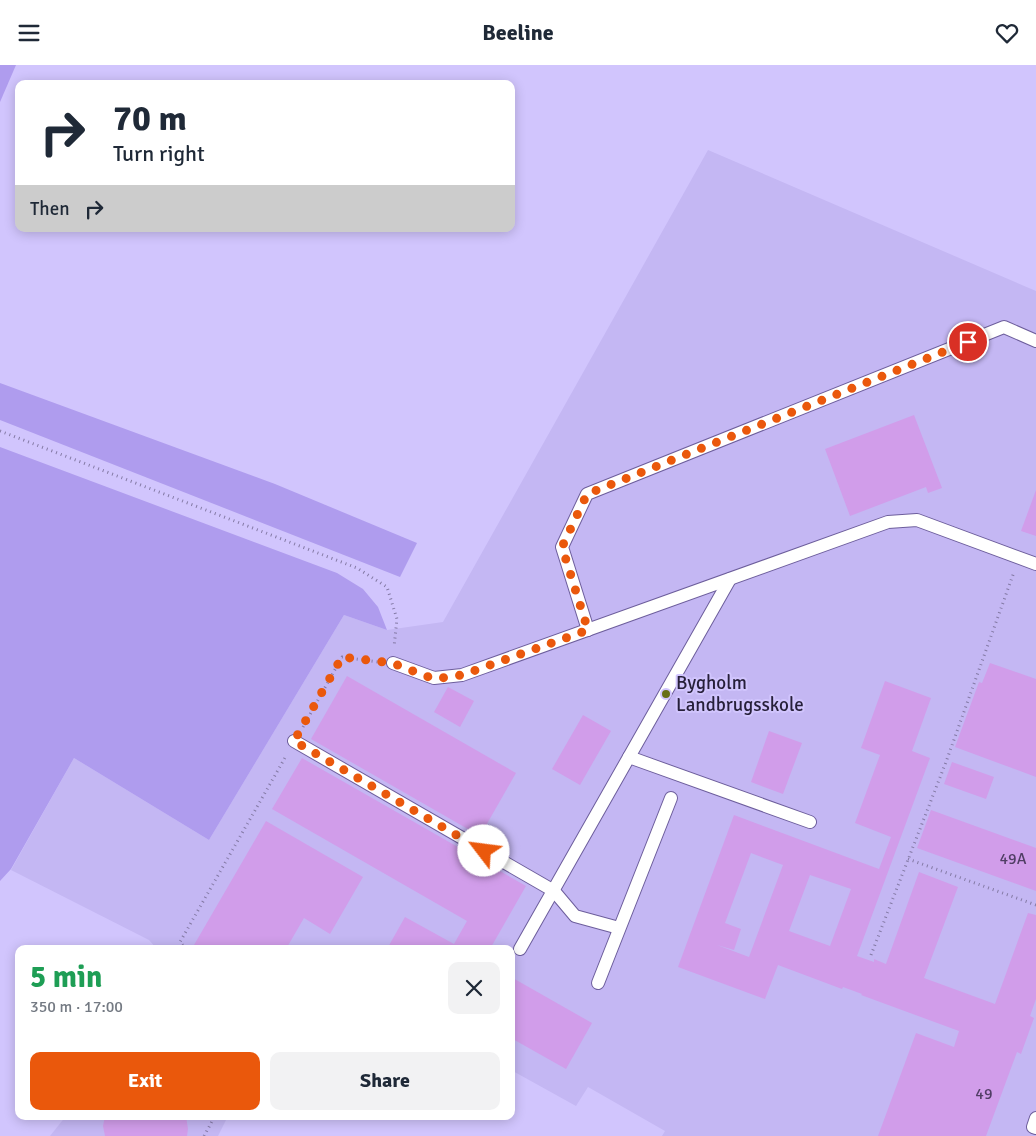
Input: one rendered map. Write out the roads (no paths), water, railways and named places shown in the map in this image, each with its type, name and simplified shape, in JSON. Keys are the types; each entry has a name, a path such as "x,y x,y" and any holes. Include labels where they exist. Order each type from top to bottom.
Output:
{"lane":[{"path":"588,630 562,547 587,494 1004,327 1036,341"},
{"path":"392,663 434,679 462,675 888,522 917,520 1036,564"},
{"path":"520,949 730,579"},
{"path":"294,741 554,891 575,916 619,928"},
{"path":"629,757 810,822"},
{"path":"598,983 670,798"},
{"path":"1036,1118 1033,1127 1036,1128"}],"place":[{"name":"Bygholm Landbrugsskole","path":"666,694"}]}
